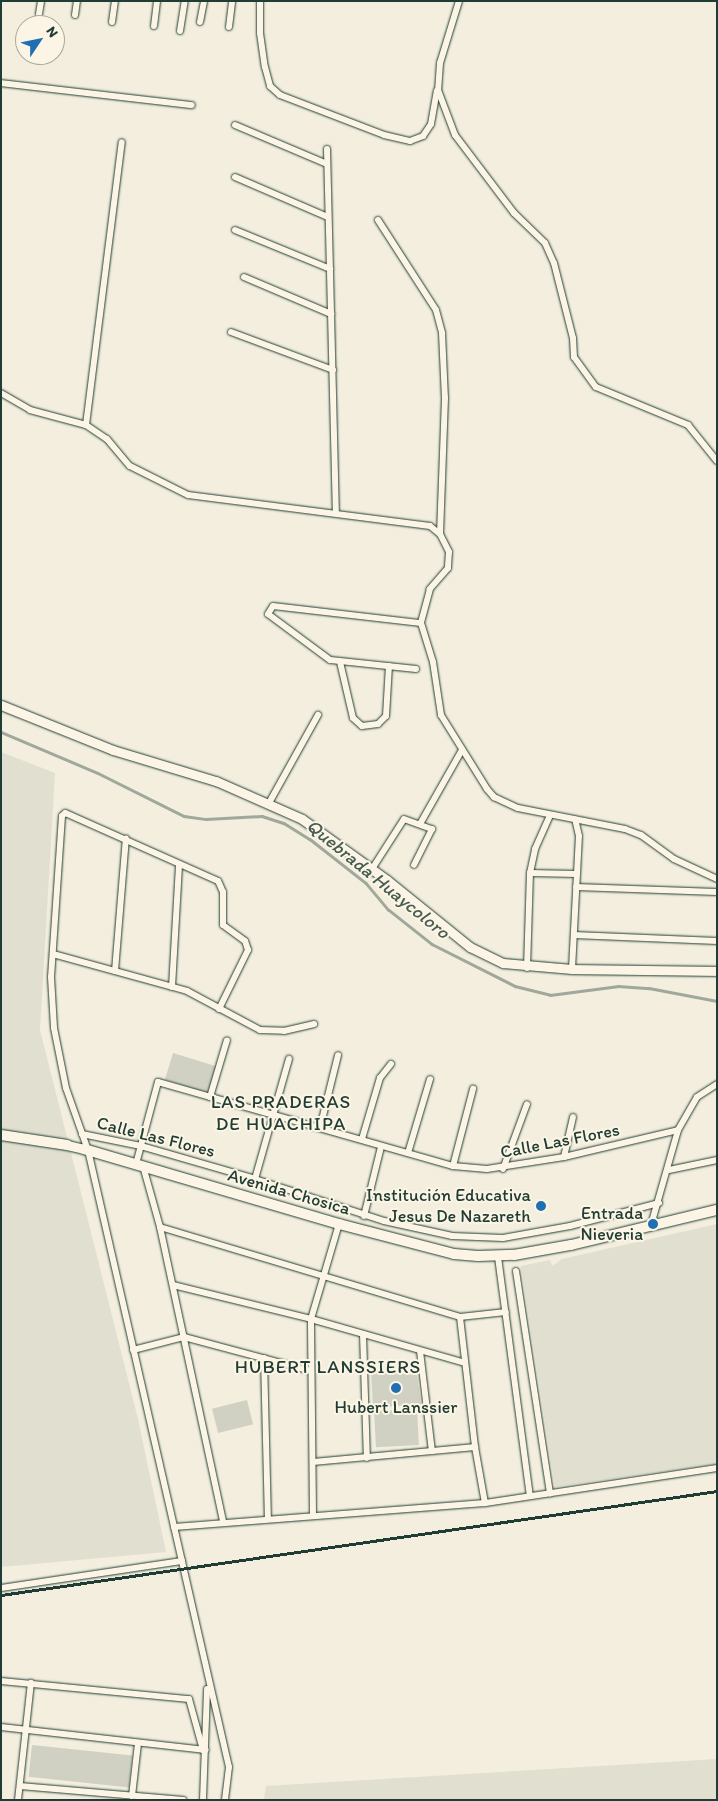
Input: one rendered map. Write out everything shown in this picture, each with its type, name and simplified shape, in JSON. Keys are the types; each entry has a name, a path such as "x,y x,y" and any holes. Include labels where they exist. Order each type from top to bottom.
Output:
{"main road":[{"path":"1,705 113,750 216,781 269,803 328,836 470,947 503,963 527,968 717,971"},
{"name":"Avenida Chosica","path":"1,1135 86,1150 339,1224 454,1254 498,1257 571,1245 717,1210"}],"street":[{"path":"39,14 41,1"},
{"path":"75,15 77,1"},
{"path":"112,22 115,1"},
{"path":"154,26 157,1"},
{"path":"180,31 185,1"},
{"path":"200,22 204,1"},
{"path":"229,26 232,1"},
{"path":"260,1 260,33 270,86 280,95 384,135 410,141 423,136 432,124 438,90 440,63 459,1"},
{"path":"1,84 192,104"},
{"path":"438,90 456,135 514,213 546,243 554,263 573,338 574,357 583,373 596,387 688,425 717,461"},
{"path":"236,125 327,164"},
{"path":"86,425 122,142"},
{"path":"327,149 336,512"},
{"path":"234,177 328,217"},
{"path":"378,220 436,310 442,333 445,398 440,534"},
{"path":"236,230 330,269"},
{"path":"244,276 331,314"},
{"path":"231,332 333,370"},
{"path":"1,393 30,410 86,425 107,439 130,466 188,495 336,512 430,526 440,534 450,552 448,568 430,589 422,623 433,662 441,715 494,797 518,808 641,835 674,858 717,878"},
{"path":"416,669 330,660 271,619 269,609 273,606 422,623"},
{"path":"340,662 354,718 362,726 378,724 386,716 389,666"},
{"path":"269,803 318,715"},
{"path":"420,824 462,750"},
{"path":"219,1009 248,950 245,941 223,925 223,892 218,881 70,813 62,816 53,954 54,1028 66,1088 86,1150 228,1766 225,1800"},
{"path":"527,968 530,873 535,849 550,815"},
{"path":"372,869 404,819 432,829 414,865"},
{"path":"572,969 579,836 575,819"},
{"path":"115,971 126,838"},
{"path":"172,987 179,864"},
{"path":"530,873 577,874"},
{"path":"576,887 717,892"},
{"path":"574,935 717,941"},
{"path":"53,954 172,987 260,1030 284,1031 314,1024"},
{"path":"210,1097 227,1040"},
{"path":"320,1128 338,1055"},
{"path":"255,1179 289,1059"},
{"path":"362,1139 380,1078 391,1064"},
{"path":"408,1153 430,1079"},
{"name":"Calle Las Flores","path":"140,1146 158,1082 453,1166 503,1169 564,1157 678,1130"},
{"path":"651,1225 669,1170 678,1130 697,1098 717,1084"},
{"path":"453,1166 473,1089"},
{"path":"503,1169 527,1104"},
{"path":"564,1157 573,1117"},
{"name":"Calle Las Flores","path":"82,1134 140,1146 255,1179 364,1216 452,1236 503,1238 570,1226 658,1202"},
{"path":"140,1146 139,1165 160,1227 223,1522"},
{"path":"364,1216 381,1146"},
{"path":"669,1170 717,1160"},
{"path":"313,1515 311,1319 339,1224"},
{"path":"160,1227 460,1317 506,1312"},
{"path":"498,1257 530,1496"},
{"path":"516,1271 550,1493"},
{"path":"173,1285 311,1319 465,1364"},
{"path":"460,1317 475,1447 485,1503"},
{"path":"363,1334 367,1458"},
{"path":"133,1350 184,1337 311,1371"},
{"path":"420,1351 432,1452"},
{"path":"264,1358 268,1519"},
{"path":"313,1462 475,1447"},
{"path":"174,1527 485,1503 717,1468"},
{"path":"1,1588 182,1561"},
{"path":"203,1800 207,1679"},
{"path":"1,1681 189,1699 204,1750"},
{"path":"18,1800 31,1684"},
{"path":"1,1727 204,1750"},
{"path":"132,1796 138,1743"},
{"path":"20,1786 183,1800"}],"shaded area":[{"path":"1,752 55,773 40,1030 138,1419 166,1552 1,1567"},
{"path":"173,1053 216,1066 208,1093 165,1080"},
{"path":"717,1224 717,1464 555,1487 521,1266 550,1260 552,1266 562,1259"},
{"path":"371,1371 417,1375 421,1404 373,1408"},
{"path":"247,1400 253,1424 218,1433 212,1409"},
{"path":"417,1409 419,1445 376,1447 374,1411"},
{"path":"32,1745 132,1756 129,1787 29,1777"},
{"path":"717,1759 717,1800 264,1800 266,1786"}],"waterway":[{"name":"Quebrada Huaycoloro","path":"1,732 98,773 184,816 206,819 262,816 284,823 310,839 366,883 389,910 432,944 515,986 550,995 618,986 649,988 717,1001"}],"railway":[{"path":"1,1595 717,1491"}],"place":[{"name":"Institución Educativa Jesus De Nazareth","path":"541,1206"},
{"name":"Entrada Nieveria","path":"653,1224"},
{"name":"Hubert Lanssier","path":"396,1388"}],"district":[{"name":"LAS PRADERAS DE HUACHIPA","path":"281,1113"},
{"name":"HUBERT LANSSIERS","path":"328,1367"}]}
